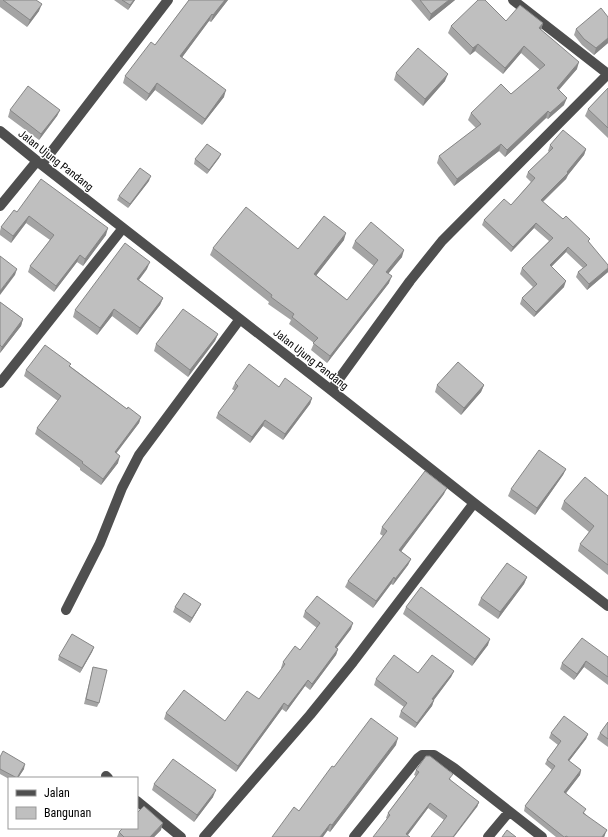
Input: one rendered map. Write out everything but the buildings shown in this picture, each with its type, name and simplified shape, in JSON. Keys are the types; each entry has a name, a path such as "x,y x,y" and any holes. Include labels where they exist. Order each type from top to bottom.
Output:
{"street":[{"path":"0,206 39,163 168,0"},
{"path":"331,390 361,351 410,281 442,241 608,74 513,0"},
{"name":"Jalan Ujung Pandang","path":"0,131 474,503 608,606"},
{"path":"0,383 123,228"},
{"path":"66,610 100,543 122,488 140,455 150,439 240,319"},
{"path":"204,837 285,744 353,662 474,503"},
{"path":"354,837 418,758 422,755 429,754 434,754 454,768 542,837"},
{"path":"138,802 181,837"},
{"path":"488,837 510,812"}]}
